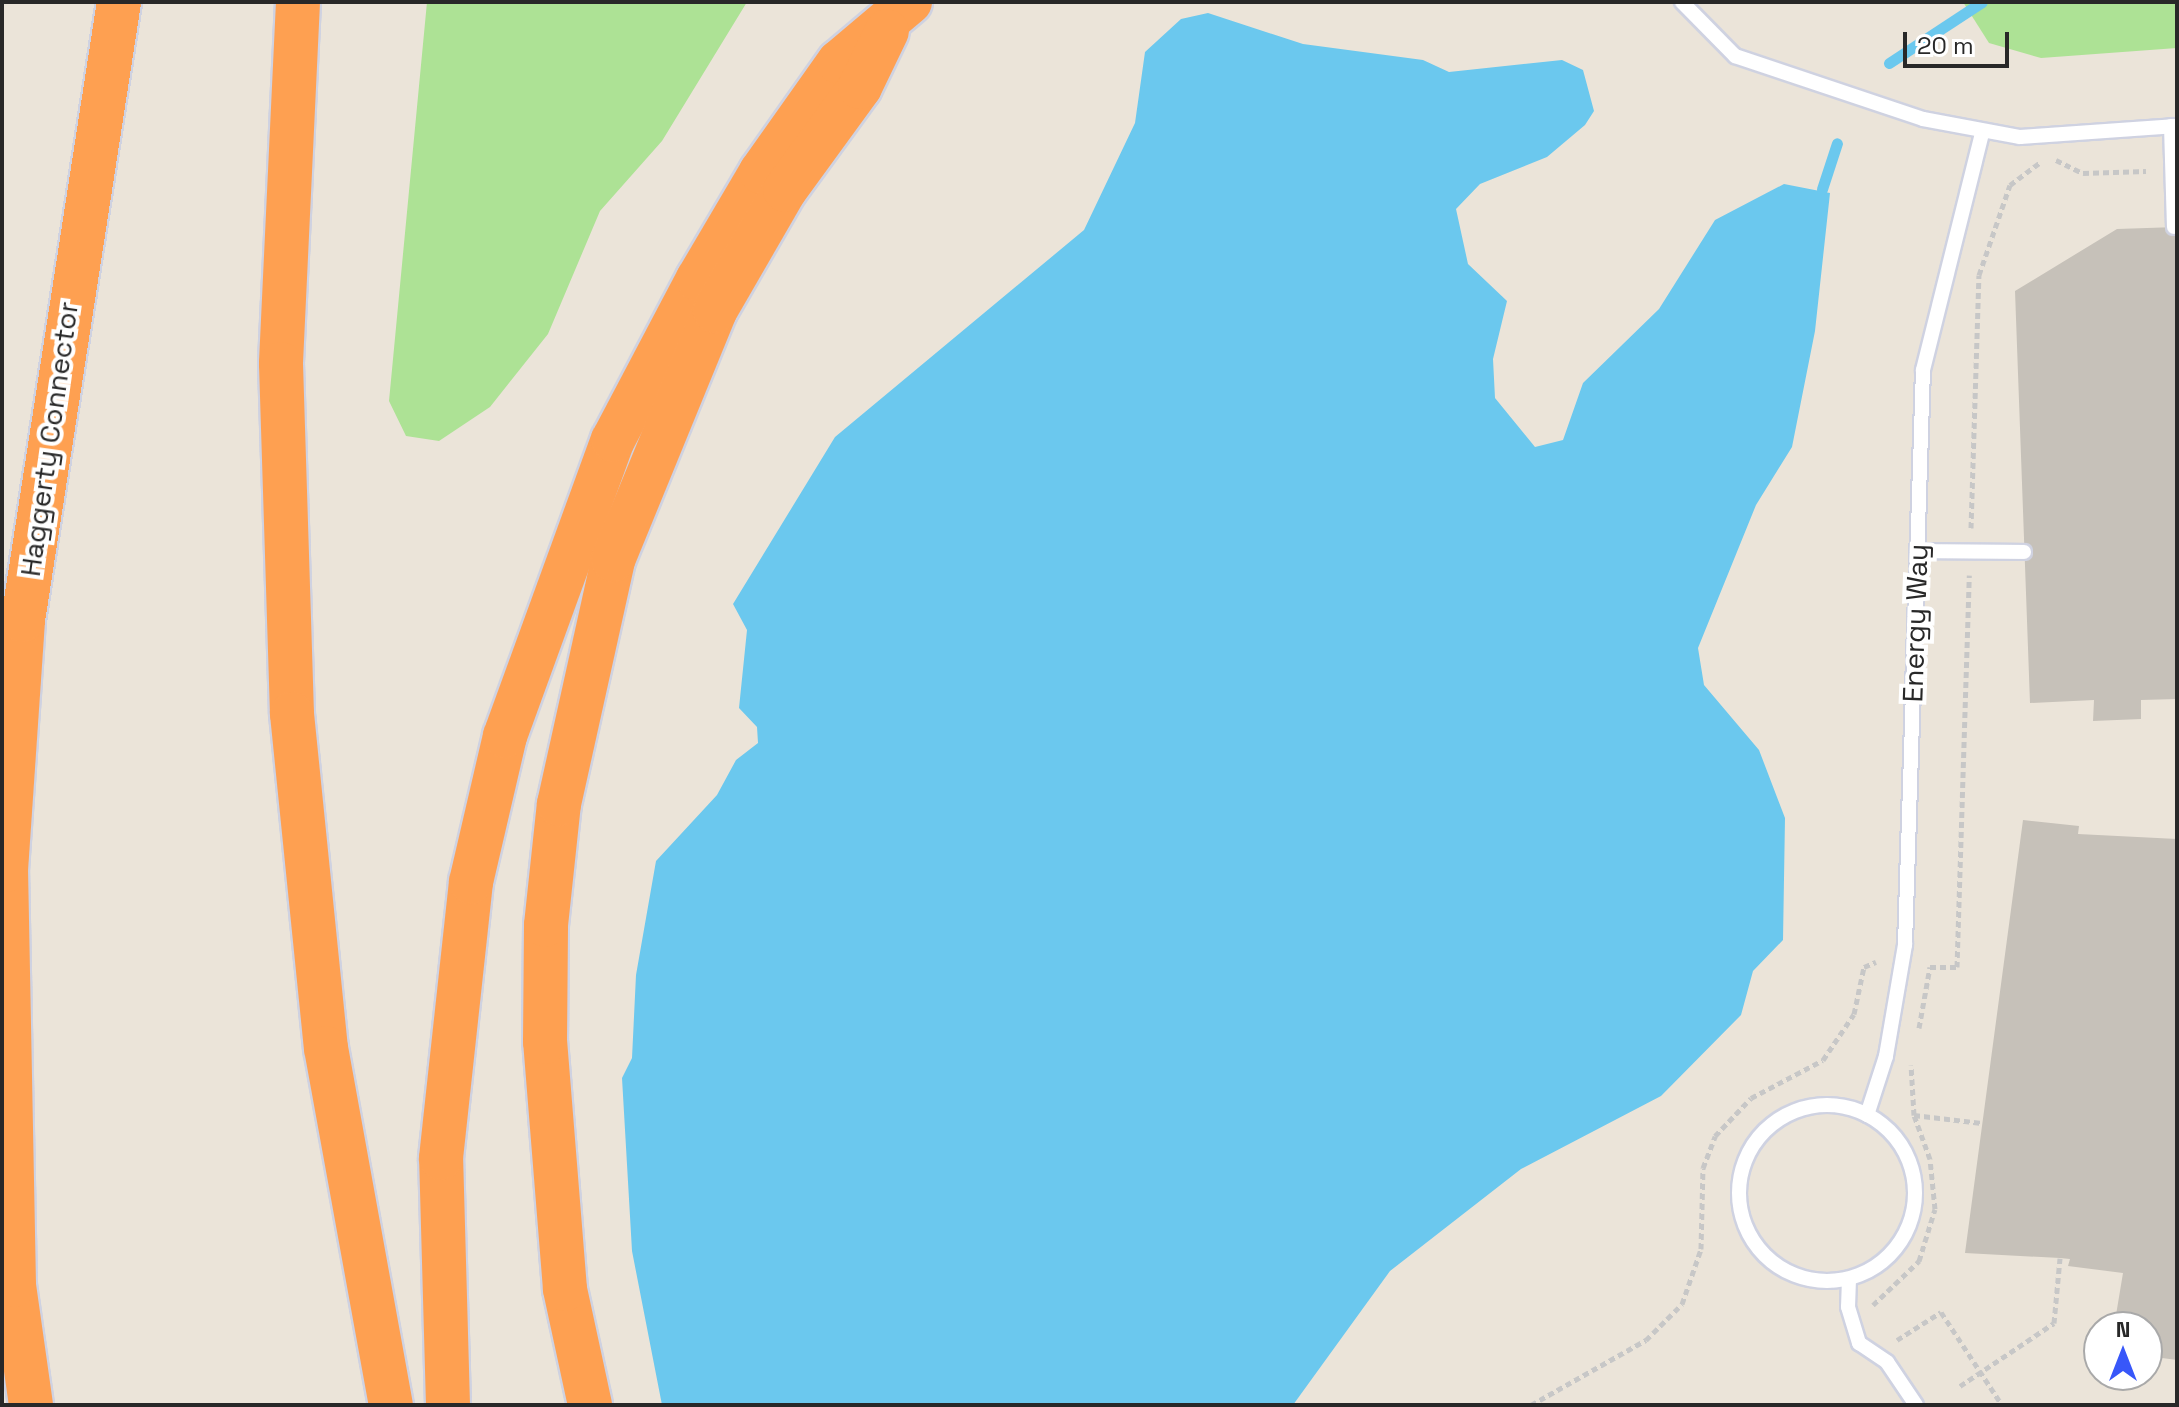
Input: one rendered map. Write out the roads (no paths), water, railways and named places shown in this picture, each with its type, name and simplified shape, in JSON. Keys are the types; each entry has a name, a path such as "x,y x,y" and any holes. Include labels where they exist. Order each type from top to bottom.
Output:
{"highway":[{"name":"Haggerty Connector","path":"31,1405 14,1285 6,870 23,620 119,2"},
{"path":"298,2 281,364 295,758 326,1048 391,1405"},
{"path":"448,1405 441,1158 471,882 505,736 613,440 698,279 761,172 839,62 901,12"},
{"path":"590,1405 565,1289 545,1042 546,925 562,789 613,560 715,311 785,190 860,87 901,12"}],"lane":[{"path":"1682,2 1735,56 1982,133 2174,126 2174,227"},
{"name":"Energy Way","path":"1867,1115 1886,1056 1905,945 1923,370 1982,133"},
{"path":"1918,551 2024,552"},
{"path":"1826,1105 1867,1115 1899,1142 1915,1202 1901,1242 1849,1279 1807,1279 1769,1260 1745,1226 1739,1184 1753,1144 1785,1115 1826,1105"},
{"path":"1849,1279 1848,1307 1859,1343 1887,1362 1916,1405"}],"water":[{"path":"1208,13 1303,44 1423,60 1449,72 1562,60 1583,70 1594,111 1585,125 1547,157 1480,184 1456,209 1468,264 1507,301 1493,359 1495,398 1535,447 1563,440 1583,383 1659,309 1715,220 1784,184 1830,193 1815,331 1792,447 1756,505 1698,648 1704,685 1759,750 1785,818 1783,940 1753,971 1741,1015 1661,1096 1521,1169 1390,1271 1293,1405 662,1405 632,1251 622,1078 632,1058 636,975 656,861 717,795 736,760 758,743 757,727 739,708 747,630 733,604 835,437 1084,230 1135,123 1145,52 1181,19"}],"waterway":[{"path":"1889,63 1982,2"},
{"path":"1822,189 1837,143"}]}
